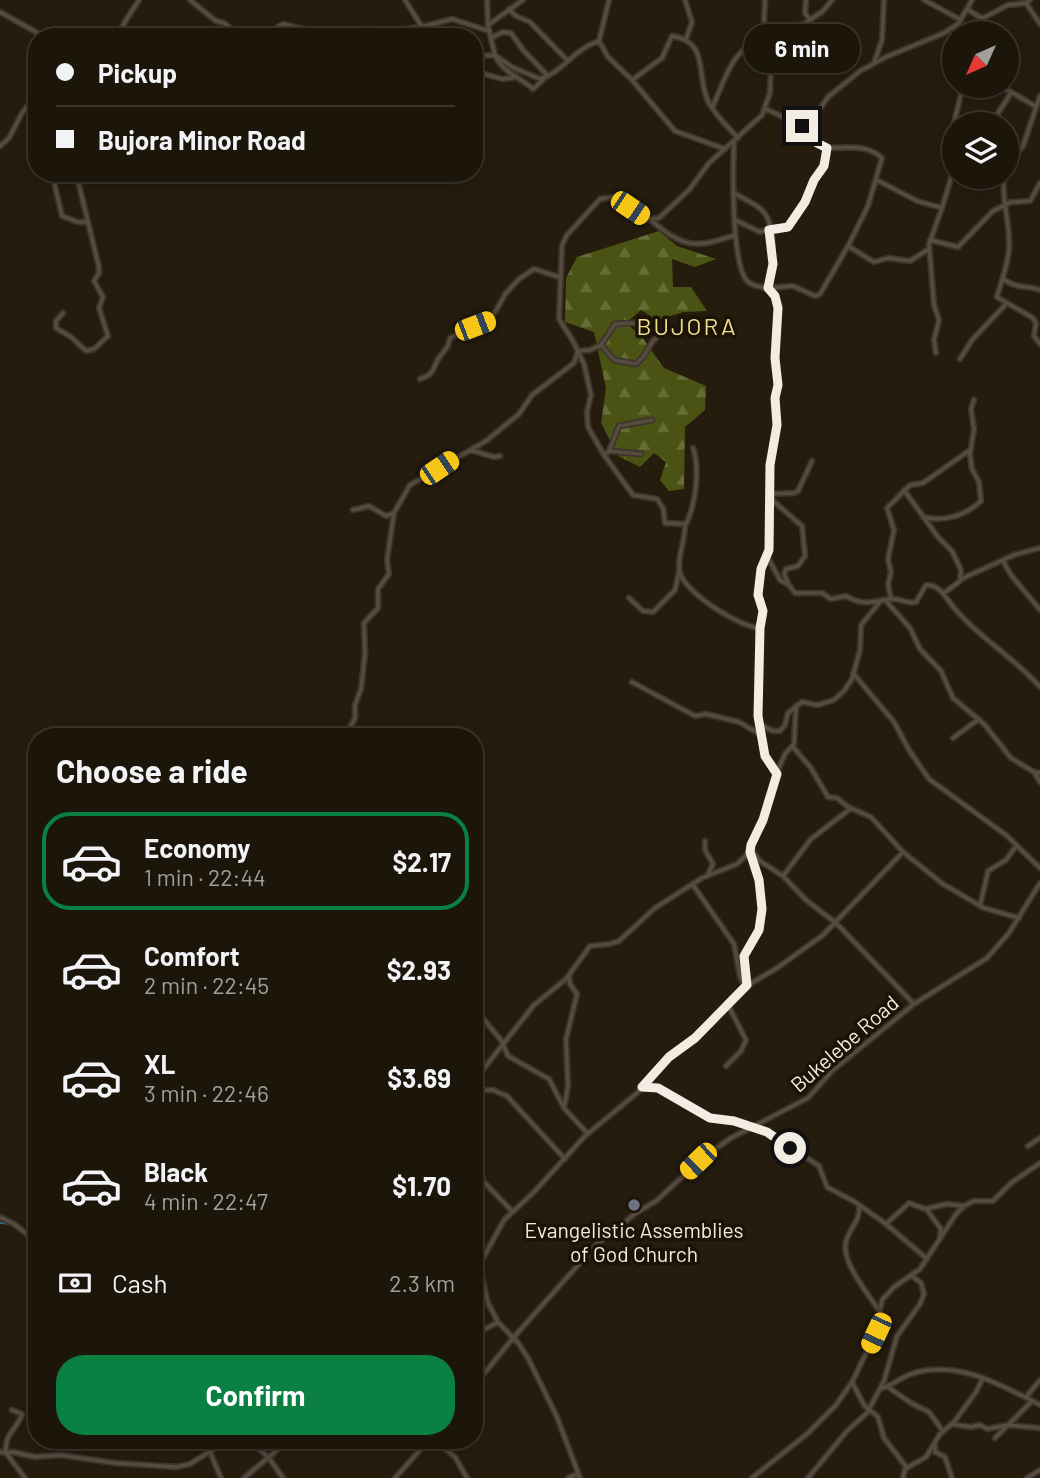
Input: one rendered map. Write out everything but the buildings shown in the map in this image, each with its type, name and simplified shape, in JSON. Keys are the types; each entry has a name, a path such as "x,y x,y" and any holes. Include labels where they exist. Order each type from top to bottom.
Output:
{"street":[{"path":"121,28 139,0"},
{"path":"190,0 216,21 231,28"},
{"path":"405,0 422,27"},
{"path":"487,0 489,28 500,65 534,89 582,48 599,41"},
{"path":"489,28 523,0"},
{"path":"609,0 599,41 608,57 632,80 675,131 724,149"},
{"path":"685,0 692,22 686,39"},
{"path":"652,221 662,216 689,190 709,163 766,109 770,93 771,62 766,36 765,0"},
{"path":"806,0 805,13 810,20"},
{"path":"771,62 804,24 823,11 832,0"},
{"path":"873,64 882,40 884,0"},
{"path":"924,0 961,20 972,0"},
{"path":"967,9 981,18 1008,5 1028,1 1040,24"},
{"path":"509,9 516,16 530,22 567,60"},
{"path":"0,12 29,28"},
{"path":"414,28 456,19 489,28"},
{"path":"277,28 284,24 300,28"},
{"path":"712,108 736,58 766,36 804,24"},
{"path":"491,38 503,32 511,33 547,76"},
{"path":"802,126 831,94 873,64 942,34"},
{"path":"632,80 663,58 672,36 686,39 698,52 706,97 738,138"},
{"path":"483,56 495,55 515,69 540,79 547,76"},
{"path":"483,74 502,79 515,78"},
{"path":"1019,151 1040,96"},
{"path":"1019,97 1035,106"},
{"path":"0,146 9,138 28,105"},
{"path":"734,142 736,235 740,266 745,279 757,286 793,286 818,295 848,246 868,206 882,160 878,154 853,147 827,148 817,143 802,126 766,109"},
{"path":"735,220 757,232 788,227 824,166 827,148"},
{"path":"877,180 918,201 942,208"},
{"path":"54,182 62,216 86,222"},
{"path":"63,313 56,321 55,328 71,337 86,351 94,349 108,336 99,308 103,297 94,281 99,267 78,182"},
{"path":"930,240 958,247 993,211 1015,201 1030,201 1040,183"},
{"path":"936,354 934,340 939,323 934,305 929,248 948,189"},
{"path":"1002,189 1009,250 997,296 1006,304 1034,318 1034,336 1040,344"},
{"path":"735,193 767,217 773,264 768,288"},
{"path":"685,526 682,522 665,523 663,508 657,499 637,497 630,493 588,427 587,412 591,392 583,362 559,319 559,258 565,238 602,198 612,197 652,221 676,240 691,245 709,244 736,235"},
{"path":"848,246 874,262 888,258 910,261 929,248"},
{"path":"420,379 433,370 450,338 492,319 505,294 519,279 534,270 559,277"},
{"path":"1003,279 1018,288 1027,286 1040,290"},
{"path":"768,288 775,296 778,308 775,358 778,385 775,398 777,425 770,465 770,539 760,574 758,595 763,611 760,628 759,724 765,756 777,772"},
{"path":"961,359 972,340 1006,304"},
{"path":"578,351 601,345 615,324 635,323"},
{"path":"601,345 614,360 634,364 665,329"},
{"path":"350,728 355,718 355,705 361,689 365,654 364,623 378,608 378,589 389,574 387,559 394,513 410,485 486,441 519,414 532,395 574,363 578,351"},
{"path":"923,517 944,520 980,503 982,495 972,468 970,450 974,429 971,408 974,400"},
{"path":"609,452 619,426 652,420"},
{"path":"629,598 643,611 653,612 675,590 685,526 692,511 696,489 697,460 693,448"},
{"path":"470,450 494,457 500,456"},
{"path":"970,450 923,483 912,484 886,509 894,530 888,559 891,572 888,583 889,600 910,628 920,649 941,671 953,698 979,719 1011,758 1037,773 1040,782"},
{"path":"604,455 609,452 641,454"},
{"path":"770,496 794,494 798,491 812,461"},
{"path":"904,490 952,551 961,570 961,579"},
{"path":"770,496 803,530 805,556 798,566 786,569 784,574 795,593 822,593 831,599 846,596 856,602 879,603 889,600 914,603 928,584 944,593 970,624 1040,687"},
{"path":"353,510 369,506 386,516 394,513"},
{"path":"944,593 961,579 1040,548"},
{"path":"767,556 779,580 789,585"},
{"path":"1003,561 1040,610"},
{"path":"679,570 686,582 713,608 752,627 760,628"},
{"path":"759,724 773,731 780,731 785,725 788,713 803,701 815,706 835,700 845,691 852,679 861,646 861,625 879,603"},
{"path":"853,673 894,722 929,779 979,814 1040,868"},
{"path":"632,682 695,716 706,714 738,722 761,735"},
{"path":"746,986 744,956 759,930 762,909 751,842 763,820 777,772 785,754 793,747 796,706"},
{"path":"953,738 979,719"},
{"path":"793,747 811,768 828,797 837,798 871,817 903,852 943,884 980,906 1019,919"},
{"path":"783,876 811,839 852,808"},
{"path":"705,841 705,850 713,864 706,876"},
{"path":"980,906 988,871 1008,858 1016,845"},
{"path":"751,851 763,864 783,876 806,900 836,923 914,1003"},
{"path":"483,1068 534,1005 556,989 590,946 618,941 655,908 706,876 731,868 751,851"},
{"path":"483,1258 512,1211 588,1133 642,1087 669,1057 695,1038 746,986 799,953 836,923 903,852"},
{"name":"Bukelebe Road","path":"483,1375 595,1247 630,1217 661,1197 705,1156 808,1098 832,1071 914,1003 987,958 1019,919 1040,883"},
{"path":"693,886 734,944 740,976 746,986"},
{"path":"565,1108 568,1086 566,1040 577,994 570,984 569,974"},
{"path":"726,1066 741,1051 746,1040 728,1005"},
{"path":"483,1019 512,1059 549,1079 565,1108 588,1133"},
{"path":"642,1087 658,1088 710,1118 730,1120 776,1136 818,1165 827,1188 859,1205 886,1224 927,1259"},
{"path":"483,1089 489,1089 507,1097 565,1159"},
{"path":"1028,1146 1040,1138"},
{"path":"752,1478 825,1419 852,1382 876,1333 882,1300 912,1276 927,1259 964,1206 976,1200 993,1201 1011,1183 1040,1163"},
{"path":"483,1181 512,1211"},
{"path":"886,1224 909,1203 931,1213 941,1229 940,1238"},
{"path":"925,1209 947,1204 964,1206"},
{"path":"859,1205 859,1215 846,1241 848,1257 859,1282 879,1311"},
{"path":"0,1217 28,1235"},
{"path":"808,1478 870,1408 881,1388 897,1336 924,1294 921,1283 912,1276"},
{"path":"483,1286 485,1297 498,1322 523,1349 547,1395 579,1476 568,1478"},
{"path":"483,1330 498,1322"},
{"path":"881,1388 911,1374 939,1370 956,1371 1027,1396 1040,1405"},
{"path":"903,1478 907,1468 926,1457 943,1431 977,1390 982,1378"},
{"path":"1027,1396 1040,1380"},
{"path":"852,1382 864,1405 879,1419 884,1438 907,1468"},
{"path":"888,1387 929,1412 943,1431"},
{"path":"995,1438 1032,1401"},
{"path":"12,1410 22,1415 20,1422 10,1431 5,1446 6,1453 25,1478"},
{"path":"951,1424 980,1425 987,1429 1008,1425 1040,1428"},
{"path":"935,1442 935,1451 946,1458 952,1478"},
{"path":"0,1452 177,1467 190,1464 214,1449"},
{"path":"260,1449 270,1458 284,1478"},
{"path":"244,1478 280,1449"},
{"path":"395,1478 421,1449"},
{"path":"446,1449 455,1457 467,1478"},
{"path":"210,1452 221,1478"},
{"path":"1027,1478 1040,1470"}],"green space":[{"path":"659,231 677,246 716,259 695,267 672,259 673,287 691,287 707,311 684,312 657,320 641,310 626,323 642,337 664,368 706,386 705,410 685,427 684,489 669,491 660,480 666,462 654,453 640,467 618,456 601,423 606,388 594,332 565,322 566,278 577,257"}],"waterway":[{"path":"0,1223 13,1224"}],"place":[{"name":"Evangelistic Assemblies of God Church","path":"634,1205"}],"district":[{"name":"BUJORA","path":"687,325"}],"route":[{"path":"790,1148 767,1132 734,1121 710,1118 658,1088 642,1087 669,1057 695,1038 747,985 743,959 761,924 759,880 750,852 751,842 763,820 777,774 765,756 758,716 758,670 763,611 758,595 761,569 769,550 770,465 777,425 775,398 778,385 775,365 778,308 775,296 768,288 773,264 769,230 788,227 805,202 825,162 827,148 817,143 802,126"}]}
